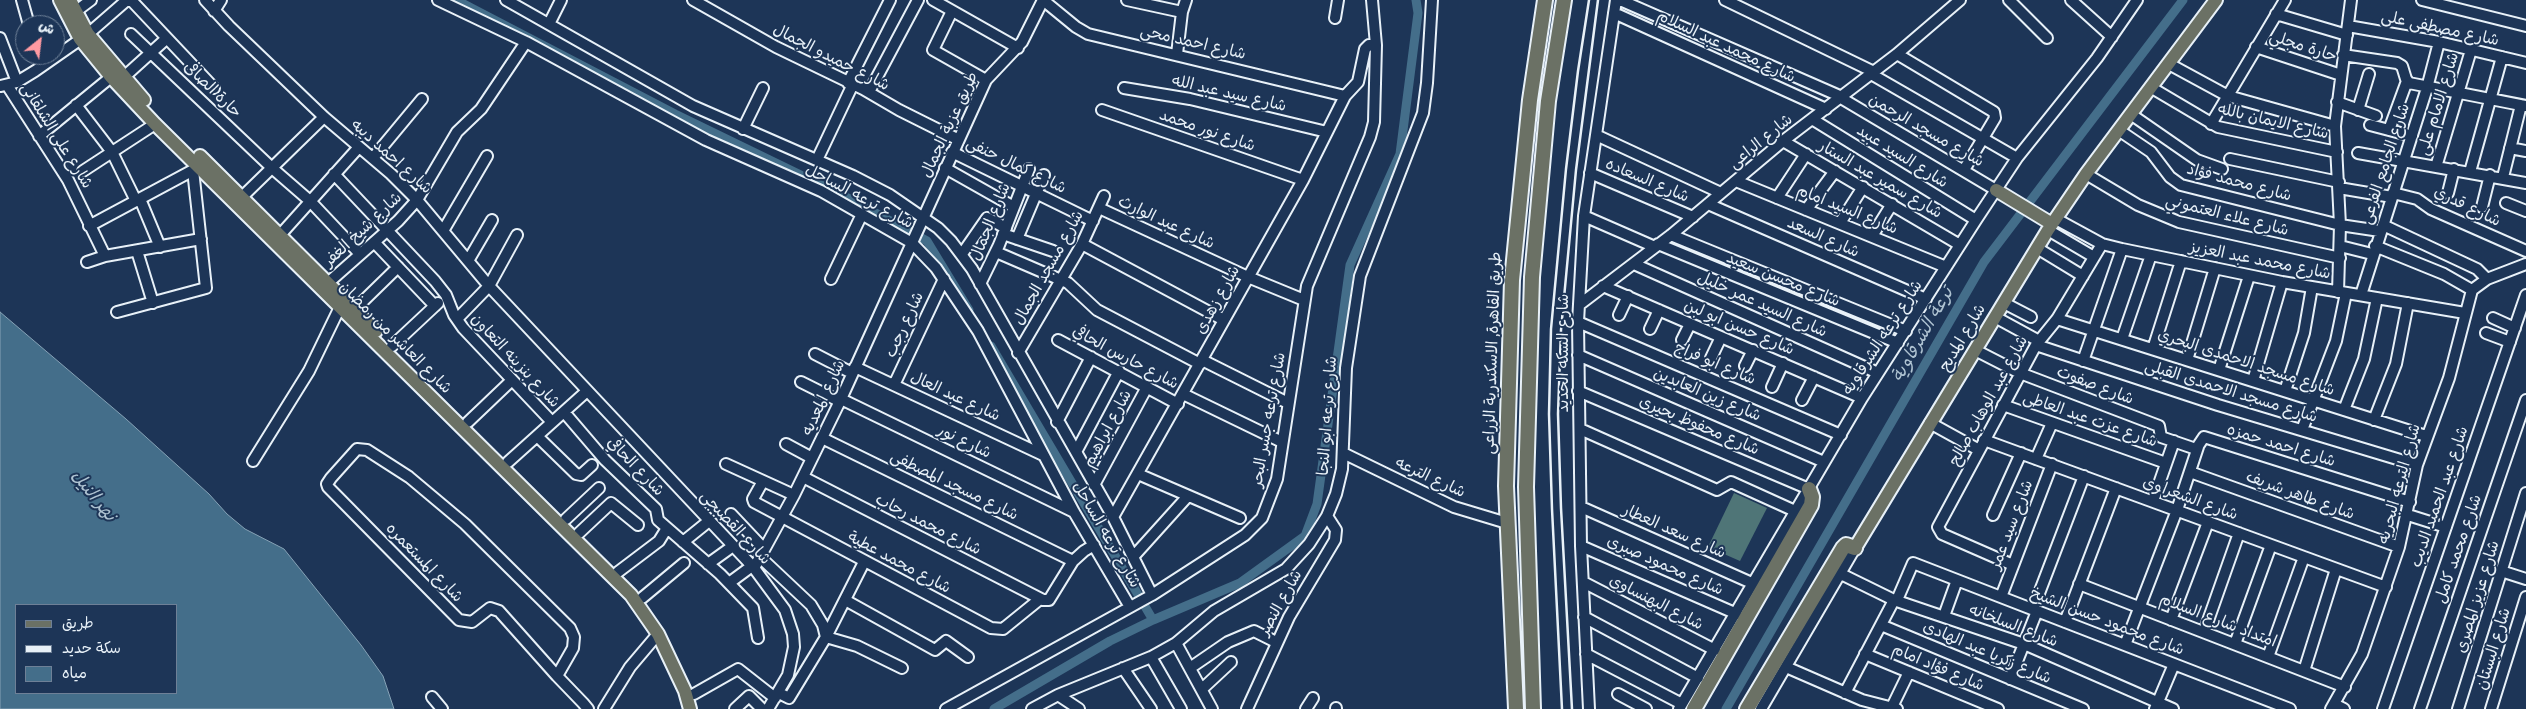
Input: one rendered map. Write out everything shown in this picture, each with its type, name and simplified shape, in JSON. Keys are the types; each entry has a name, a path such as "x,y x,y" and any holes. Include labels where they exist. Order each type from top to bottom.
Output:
{"highway":[{"name":"طريق القاهرة, الاسكندرية الزراعى","path":"1516,709 1507,523 1513,272 1530,100 1545,0"},
{"path":"1533,709 1526,487 1532,277 1548,101 1564,0"},
{"path":"1685,707 1811,505 1812,497 1809,489"},
{"path":"1747,709 1843,548 1846,545 1855,548"}],"main road":[{"name":"شارع العاشر من رمضان","path":"60,0 111,77 196,168 340,307 631,595 658,634 685,691 690,709"},
{"name":"شارع العاشر من رمضان","path":"70,0 84,37 181,137 243,196 566,519 642,598 662,626 687,673 698,709"},
{"name":"شارع المديح","path":"1855,548 2052,224 2086,174 2132,115 2216,0"},
{"path":"2000,192 2052,224"}],"street":[{"path":"22,0 26,15"},
{"path":"75,12 91,0"},
{"path":"65,47 84,37 129,0 214,88"},
{"name":"شارع احمد ديبه","path":"205,0 214,11 324,117 373,158 417,200 489,286 587,391"},
{"path":"214,11 221,0"},
{"name":"شارع ترعه الساحل","path":"438,0 526,42 706,140 805,183 913,240 944,279 978,331 1074,512 1130,607"},
{"name":"شارع ترعه الساحل","path":"506,0 669,93 743,129 817,160 890,195 951,240 980,284 1057,422 1113,517 1152,595"},
{"path":"549,24 561,0"},
{"name":"شارع حميدو الجمال","path":"693,0 776,47 868,92 957,139"},
{"path":"817,160 850,84 890,0"},
{"path":"868,92 918,0"},
{"path":"933,0 1018,48"},
{"name":"طريق عزبة الجمال","path":"913,240 924,219 957,139 986,80 1018,48 1043,0"},
{"name":"شارع احمد محى","path":"1043,0 1076,28 1088,34 1345,96"},
{"path":"1127,0 1182,12"},
{"path":"1177,54 1182,12 1186,0"},
{"path":"1335,18 1338,0"},
{"name":"شارع ترعه جسر البحر","path":"946,709 1152,595 1254,528 1262,518 1274,491 1304,300 1317,259 1370,137 1374,122 1376,45 1372,0"},
{"name":"شارع ترعه ابو النجا","path":"1032,709 1058,695 1151,657 1176,642 1208,616 1286,569 1309,544 1327,516 1336,494 1343,453 1346,368 1360,276 1423,113 1428,83 1432,0"},
{"name":"شارع السكه الحديد","path":"1589,709 1581,546 1578,322 1584,216 1614,13 1618,0"},
{"name":"شارع مسجد الرحمن","path":"1618,0 1841,98 2000,192"},
{"path":"1726,0 1872,73 2017,158"},
{"name":"شارع الراعى","path":"1579,304 1671,235 1783,141 1897,54 1960,0"},
{"path":"2009,0 2048,38"},
{"path":"2071,0 2112,37"},
{"name":"شارع ترعه الشرقاويه","path":"1685,707 1698,678 1714,650 1737,614 1862,398 1976,220 2000,192 2017,158 2112,37 2137,0"},
{"path":"2210,124 2285,0"},
{"path":"2302,430 2336,341 2342,292 2336,126 2337,102 2351,0"},
{"path":"2422,0 2526,26"},
{"path":"952,11 933,50 986,80"},
{"name":"شارع محمد عبد السلام","path":"1614,13 1826,109"},
{"name":"شارع مصطفى على","path":"2276,14 2347,30 2439,42 2526,63"},
{"name":"حارة الصافى","path":"132,34 272,168 310,201 360,254"},
{"path":"0,38 17,82"},
{"path":"124,78 166,39"},
{"name":"شارع شيخ الغفر","path":"329,282 417,200 456,132 481,109 526,42"},
{"name":"شارع الجامع الفرعى","path":"2361,295 2427,88 2439,42"},
{"name":"شارع زهدى","path":"1113,517 1303,180 1345,96 1358,82 1365,49 1369,45 1376,45"},
{"name":"حارة مجلي","path":"2256,47 2341,75"},
{"name":"شارع الامام على","path":"2436,168 2471,50"},
{"path":"1897,54 1992,110 1995,118 1964,170"},
{"path":"2344,55 2396,63 2402,66 2407,80 2389,130"},
{"path":"2470,172 2502,57"},
{"path":"2169,64 2228,96 2336,126"},
{"path":"3,86 17,82 36,65"},
{"path":"2358,110 2369,74"},
{"path":"39,136 111,77"},
{"path":"2407,80 2427,88 2523,105 2503,177"},
{"name":"شارع على الشلقانى","path":"3,86 68,180 105,256"},
{"path":"743,129 763,88"},
{"name":"شارع سيد عبد الله","path":"1124,88 1190,99 1327,132"},
{"name":"شارع الايمان بالله","path":"2152,88 2210,124 2337,152"},
{"path":"373,158 422,99"},
{"path":"2337,102 2376,116"},
{"path":"76,105 112,152 138,200 160,247"},
{"name":"شارع نور محمد","path":"1102,110 1303,180"},
{"path":"2132,115 2197,160 2222,169"},
{"path":"243,196 324,117"},
{"name":"شارع السيد عبيد","path":"1812,119 1976,220"},
{"path":"83,171 155,124"},
{"path":"2370,125 2412,136"},
{"name":"شارع محمد فؤاد","path":"2120,131 2152,152 2170,178 2181,185 2340,225 2382,228 2477,268 2488,279"},
{"path":"1596,135 1721,193"},
{"name":"شارع سمير عبد الستار","path":"1783,141 1960,245"},
{"path":"281,234 359,147"},
{"path":"2510,148 2526,151"},
{"name":"شارع كمال حنفى","path":"952,152 1093,221"},
{"path":"2358,153 2436,168 2503,177 2526,183"},
{"path":"1777,198 1806,154"},
{"path":"443,231 487,156"},
{"name":"شارع قدري","path":"2230,159 2339,185 2417,199 2431,209 2526,251"},
{"path":"90,226 196,168 206,288 117,312"},
{"path":"945,168 1014,208"},
{"name":"شارع الجمال","path":"980,284 1005,231 1029,169"},
{"path":"2448,192 2454,170"},
{"path":"1806,210 1835,171"},
{"name":"شارع السعاده","path":"1590,173 1693,217"},
{"name":"شارع بنزينه التعاون","path":"334,174 388,229 446,295 457,319 511,381 552,422"},
{"name":"شارع علاء العتموني","path":"2086,174 2138,205 2179,222 2340,258"},
{"path":"1017,239 1044,175"},
{"path":"2482,207 2490,175"},
{"name":"شارع السيد امام","path":"1736,181 1946,267"},
{"path":"1840,223 1863,187"},
{"name":"شارع مسجد الجمال","path":"1018,353 1063,280 1104,196"},
{"path":"2506,203 2526,211"},
{"name":"شارع السعد","path":"1708,204 1926,299"},
{"path":"1872,236 1892,204"},
{"name":"شارع عبد الوارث","path":"1099,208 1248,278 1304,300"},
{"path":"831,279 862,214"},
{"name":"شارع محسن سعيد","path":"1584,216 1898,343"},
{"path":"962,254 987,218 1017,239 1053,251"},
{"path":"468,261 492,220"},
{"path":"2052,224 2094,257"},
{"name":"شارع محمد عبد العزيز","path":"2052,224 2102,244 2122,249 2249,276 2464,313"},
{"name":"شارع بنزينه التعاون","path":"457,319 489,286 517,235"},
{"path":"1671,235 1906,331"},
{"path":"88,262 105,256 201,239"},
{"name":"شارع المعديه","path":"753,567 782,518 803,477 913,240"},
{"path":"374,242 434,306"},
{"path":"1082,244 1224,320"},
{"name":"شارع عبد الوهاب صالح","path":"2013,565 1942,534 1938,530 1938,524 2020,373 2038,343 2057,319 2102,244"},
{"path":"2340,246 2374,250 2444,274 2472,290 2488,279 2526,264"},
{"path":"2037,248 2083,276"},
{"path":"2083,360 2122,249"},
{"path":"137,251 153,302"},
{"path":"996,252 1063,280 1072,286 1096,310 1201,362 1288,402"},
{"path":"2122,339 2150,255"},
{"path":"2153,349 2181,261"},
{"name":"شارع السيد عمر خليل","path":"1634,264 1878,373"},
{"path":"355,309 398,267"},
{"path":"2187,360 2215,268"},
{"path":"2219,370 2249,276"},
{"name":"شارع رجب","path":"894,385 944,279"},
{"path":"2252,381 2282,282"},
{"name":"شارع حسن ابو لبن","path":"1603,286 1862,398"},
{"path":"2285,391 2304,333 2312,287"},
{"name":"شارع الترعه البحريه","path":"2333,707 2362,654 2399,548 2408,515 2417,465 2448,378 2464,313 2472,290"},
{"path":"392,346 446,295"},
{"name":"شارع عبد الحميد الديب","path":"2383,709 2526,295"},
{"path":"1619,314 1628,296"},
{"path":"2344,410 2364,359 2377,298"},
{"path":"2004,303 2031,317"},
{"path":"2374,420 2396,364 2408,303"},
{"path":"253,461 309,371 340,307"},
{"path":"1650,329 1659,310"},
{"name":"شارع مسجد الاحمدى القبلى","path":"1995,317 2038,343 2083,360 2417,465"},
{"path":"2492,318 2515,328"},
{"name":"شارع مسجد الاحمدى البحري","path":"2057,319 2426,436"},
{"name":"شارع ابو فراج","path":"1578,322 1841,435"},
{"path":"1682,340 1690,324"},
{"path":"2486,333 2510,342"},
{"path":"1711,358 1721,337"},
{"name":"شارع حارس الحافي","path":"1058,340 1148,387 1282,442"},
{"path":"1745,366 1752,350"},
{"name":"شارع صفوت","path":"1975,350 2020,373 2160,426 2160,436 2174,441"},
{"name":"شارع عبد العال","path":"815,354 894,385 1043,455"},
{"name":"شارع زين العابدين","path":"1578,355 1824,462"},
{"path":"1057,422 1091,357"},
{"path":"1772,387 1783,364"},
{"path":"1076,452 1119,372"},
{"path":"1802,400 1814,377"},
{"path":"468,422 511,381"},
{"name":"شارع نور","path":"802,382 1074,512"},
{"name":"شارع ابراهيم","path":"1094,485 1148,387"},
{"path":"508,462 587,391"},
{"name":"شارع القصبجى","path":"587,391 753,567 785,610 793,634 792,659 777,696 768,709"},
{"name":"شارع محفوظ بحيرى","path":"1578,391 1809,489"},
{"name":"شارع محمد كامل","path":"2420,709 2526,400"},
{"name":"شارع عزت عبد العاطى","path":"2003,405 2166,463"},
{"name":"شارع الحافي","path":"564,412 605,460 656,509 657,519 729,583 754,610 758,638"},
{"path":"1930,423 1979,450"},
{"path":"2036,459 2052,423"},
{"path":"1580,429 1716,490 1731,482 1795,511"},
{"path":"537,436 576,474 580,475 592,465"},
{"name":"شارع احمد حمزه","path":"2198,447 2204,437 2410,502"},
{"name":"شارع مسجد المصطفى","path":"822,438 1073,561"},
{"name":"شارع الشعراوى","path":"1984,440 2386,587"},
{"path":"2126,645 2177,510 2198,447 2196,449 2174,441 2153,502"},
{"path":"786,444 812,458"},
{"name":"شارع المستعمره","path":"557,676 573,648 574,637 570,628 465,524 416,483 367,450 357,449 328,484 328,487 458,620 472,622 490,608 495,608 557,676 588,709"},
{"name":"شارع الترعه","path":"1343,453 1454,507 1507,523"},
{"path":"1993,515 2021,453"},
{"path":"726,464 794,495"},
{"name":"شارع سيد عمر","path":"2001,597 2052,464"},
{"name":"شارع طاهر شريف","path":"2190,472 2399,548"},
{"path":"1138,474 1240,518"},
{"path":"2010,679 2084,476"},
{"name":"شارع محمد رحاب","path":"803,477 1040,599"},
{"name":"شارع محمد عطية","path":"763,481 754,502 991,628 1003,629 1040,599"},
{"path":"566,519 599,488"},
{"path":"2066,622 2116,488"},
{"name":"شارع عزيز المصرى","path":"2458,709 2526,493"},
{"path":"1133,557 1188,496"},
{"path":"579,533 611,503 638,525"},
{"name":"شارع سعد العطار","path":"1581,508 1754,584"},
{"path":"731,514 762,553 811,605 823,625 826,637"},
{"path":"2408,515 2446,527"},
{"name":"شارع النصر","path":"1247,709 1276,642 1335,540 1336,530 1327,516"},
{"path":"683,542 709,521"},
{"path":"2171,620 2208,522"},
{"path":"618,572 659,541 668,528"},
{"path":"2204,632 2239,533"},
{"path":"1040,599 1050,600 1073,561 1084,550 1094,545"},
{"path":"2235,644 2271,545"},
{"path":"708,564 733,546"},
{"name":"شارع محمود صبرى","path":"1581,546 1737,614"},
{"name":"شارع المديح","path":"1761,709 1855,548"},
{"path":"2268,657 2304,557"},
{"path":"694,694 738,669 777,696 789,698 826,637 864,562"},
{"name":"شارع محمود حسن الشيخ","path":"1895,600 1913,562 2290,709"},
{"path":"642,598 684,563"},
{"path":"729,583 753,567"},
{"path":"2304,671 2336,568"},
{"path":"2502,571 2526,578"},
{"name":"شارع السلخانه","path":"1841,574 1895,600 2024,644 2156,706 2173,709"},
{"path":"1944,616 1957,580"},
{"name":"شارع البهنساوى","path":"1583,582 1714,650"},
{"name":"امتداد شارع السلام","path":"2079,584 2345,686"},
{"name":"شارع البستان","path":"2492,709 2526,597"},
{"path":"845,600 935,650 944,641 968,657"},
{"path":"1845,693 1895,600"},
{"path":"1584,617 1698,678"},
{"name":"شارع زكريا عبد الهادى","path":"1881,625 2083,709"},
{"path":"1190,668 1228,642 1254,631 1276,642"},
{"path":"604,709 630,666 658,634"},
{"path":"826,637 857,646 902,668"},
{"path":"1176,642 1212,709"},
{"path":"1586,654 1685,707"},
{"name":"شارع فؤاد امام","path":"1866,654 1998,709"},
{"path":"1151,657 1181,709"},
{"path":"1202,689 1232,662"},
{"path":"2156,706 2174,664"},
{"path":"1786,667 1845,693 1893,708 1909,672"},
{"path":"1123,668 1151,709"},
{"path":"1618,694 1646,709"},
{"path":"1058,695 1078,709"},
{"path":"735,709 749,696 762,709"},
{"path":"432,697 442,709"},
{"path":"1306,709 1313,698"},
{"path":"1134,705 1145,700"},
{"path":"2333,707 2344,709"}],"green space":[{"path":"1734,493 1767,508 1740,561 1708,547"}],"water":[{"name":"نهر النيل","path":"0,312 126,419 209,494 227,514 245,529 284,549 361,645 383,676 394,709 0,709"}],"waterway":[{"path":"456,0 675,114 848,198 927,241 969,310"},
{"path":"994,709 1110,641 1153,620 1240,583 1305,536 1317,504 1350,265 1400,154 1418,13 1416,0"},
{"name":"ترعة الشرقاوية","path":"1726,709 1984,262 2183,0"},
{"path":"991,346 1153,620"}],"railway":[{"path":"1562,709 1549,414 1551,329 1566,169 1589,0"},
{"path":"1572,709 1558,414 1561,330 1576,170 1598,0"}]}
